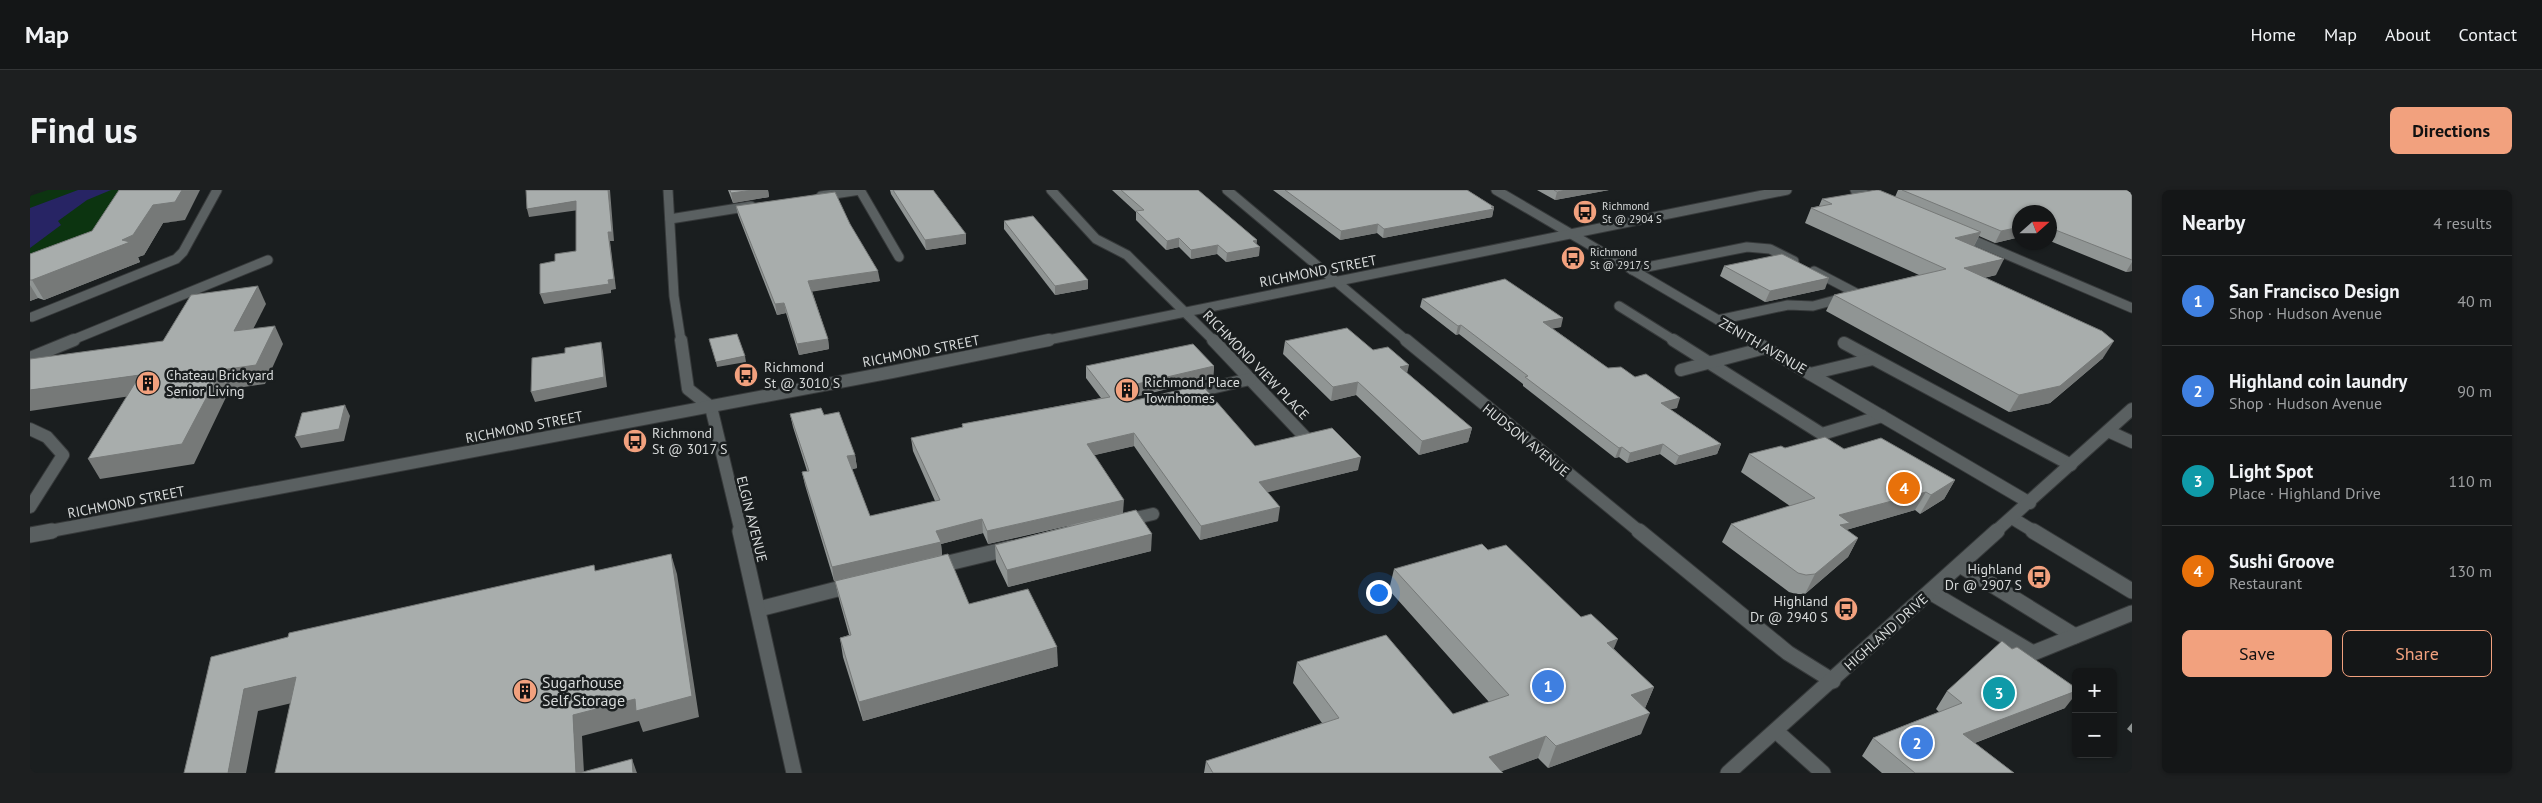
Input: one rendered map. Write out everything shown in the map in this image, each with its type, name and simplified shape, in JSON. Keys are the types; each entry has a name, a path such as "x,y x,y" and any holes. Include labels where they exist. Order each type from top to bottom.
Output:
{"street":[{"path":"32,317 176,259 183,252 217,190"},
{"path":"668,190 674,296 688,389 711,407"},
{"path":"808,198 860,190 899,257"},
{"name":"RICHMOND VIEW PLACE","path":"1051,190 1096,239 1127,255 1305,437"},
{"name":"HUDSON AVENUE","path":"1227,190 1337,283 1788,653 1833,680"},
{"name":"ZENITH AVENUE","path":"1496,190 2030,503"},
{"name":"RICHMOND STREET","path":"30,535 711,407 1337,283 1787,190"},
{"path":"1855,190 1887,204"},
{"path":"670,219 764,204"},
{"path":"1949,230 2132,308"},
{"path":"1632,270 1747,247 1770,249 1858,294 1813,306 1788,305 1718,320"},
{"path":"30,358 268,260"},
{"path":"1818,294 1843,298"},
{"path":"1788,305 1790,301 1802,298"},
{"path":"1619,306 1822,434 1882,416"},
{"path":"1844,343 2071,465"},
{"path":"1681,370 1765,348"},
{"path":"1810,374 1873,359"},
{"path":"1174,396 1250,379"},
{"name":"ELGIN AVENUE","path":"711,407 759,608 794,773"},
{"name":"HIGHLAND DRIVE","path":"1728,773 2132,410"},
{"path":"30,429 47,437 63,456 30,507"},
{"path":"2108,431 2132,442"},
{"path":"1105,525 1153,514"},
{"path":"2012,518 2132,591"},
{"path":"923,569 1028,544"},
{"path":"1960,565 2075,636"},
{"path":"759,608 866,582"},
{"path":"1930,592 2033,653 2132,613"},
{"path":"1776,731 1823,773"}],"green space":[{"path":"48,190 170,190 114,231 30,274 30,196"}],"shaded area":[{"path":"78,190 111,190 87,200 58,221 61,225 30,248 30,208"}],"building":[{"path":"119,190 182,190 175,202 153,205 133,235 122,240 130,242 30,280 30,254 92,231"},
{"path":"526,190 608,190 612,232 608,232 614,279 608,280 609,284 540,294 540,264 555,261 555,254 576,251 576,201 527,209"},
{"path":"730,190 753,190 731,193"},
{"path":"893,190 933,190 966,234 925,240"},
{"path":"1121,190 1198,190 1257,240 1253,241 1260,247 1227,253 1218,245 1191,250 1179,238 1167,241 1136,211 1144,210"},
{"path":"1285,190 1467,190 1494,207 1491,207 1494,209 1384,229 1378,224 1341,231"},
{"path":"1876,190 1981,232 1955,238 2004,259 1964,268 2102,331 2114,341 2060,386 2019,395 1834,295 1946,269 1811,208 1832,204 1822,199"},
{"path":"1902,190 2132,190 2132,260 2057,231 2057,205 2012,205 2012,229 2001,231"},
{"path":"835,192 850,224 878,271 808,281 828,339 797,344 784,303 775,304 736,206"},
{"path":"1033,216 1088,280 1055,286 1004,221"},
{"path":"1782,254 1829,278 1770,291 1724,266"},
{"path":"1505,279 1563,318 1543,322 1608,368 1621,367 1635,377 1646,374 1680,398 1661,403 1721,444 1679,456 1663,444 1630,453 1622,447 1619,448 1525,377 1528,376 1461,325 1458,326 1422,299"},
{"name":"Chateau Brickyard Senior Living","path":"258,286 234,331 275,326 256,365 221,370 182,444 88,459 140,375 30,390 30,359 163,341 191,295"},
{"path":"1347,328 1373,350 1388,347 1409,365 1400,367 1472,428 1422,441 1358,382 1333,387 1285,341"},
{"path":"737,334 745,356 716,362 709,339"},
{"path":"601,342 604,377 531,392 532,358 565,353 565,348"},
{"path":"1193,344 1214,366 1124,387 1118,392 1119,399 1127,402 1202,385 1255,446 1332,428 1361,457 1259,482 1280,507 1201,526 1134,433 1087,444 1124,500 987,531 982,519 936,531 941,542 832,567 802,472 809,471 790,414 821,408 824,415 839,412 855,455 847,456 870,516 940,500 911,438 963,427 962,424 1110,397 1086,366"},
{"path":"345,405 339,429 295,437 302,413"},
{"path":"1825,437 1844,449 1881,438 1955,480 1931,495 1926,492 1839,515 1850,523 1840,525 1858,538 1815,574 1806,575 1798,573 1731,524 1815,498 1749,454 1781,446 1785,448"},
{"path":"1136,510 1152,534 1007,570 995,545"},
{"path":"1482,544 1488,550 1506,545 1581,617 1591,614 1618,639 1607,643 1654,687 1631,695 1650,713 1556,746 1546,736 1489,757 1503,773 1213,773 1206,761 1339,718 1297,662 1386,635 1453,714 1509,695 1394,569"},
{"path":"671,554 692,696 636,711 635,699 573,715 576,773 275,773 296,677 244,689 228,773 184,773 211,657 288,637 289,633 594,565 595,571"},
{"path":"948,554 969,604 1028,589 1057,647 859,702 840,638 851,635 835,581"},
{"path":"2002,641 2012,649 2017,647 2072,685 2072,693 1963,734 2014,773 1915,773 1873,738 1962,703 1947,691"},
{"path":"632,759 633,773 579,773"}],"place":[{"name":"Richmond St @ 2904 S","path":"1585,212"},
{"name":"Richmond St @ 2917 S","path":"1573,258"},
{"name":"Richmond St @ 3010 S","path":"746,375"},
{"name":"Chateau Brickyard Senior Living","path":"148,383"},
{"name":"Richmond Place Townhomes","path":"1127,390"},
{"name":"Richmond St @ 3017 S","path":"635,441"},
{"name":"Sushi Groove","path":"1904,488"},
{"name":"Highland Dr @ 2907 S","path":"2039,577"},
{"name":"Highland Dr @ 2940 S","path":"1846,609"},
{"name":"San Francisco Design","path":"1548,686"},
{"name":"Sugarhouse Self Storage","path":"525,691"},
{"name":"Light Spot","path":"1999,693"},
{"name":"Highland coin laundry","path":"1917,743"}]}
